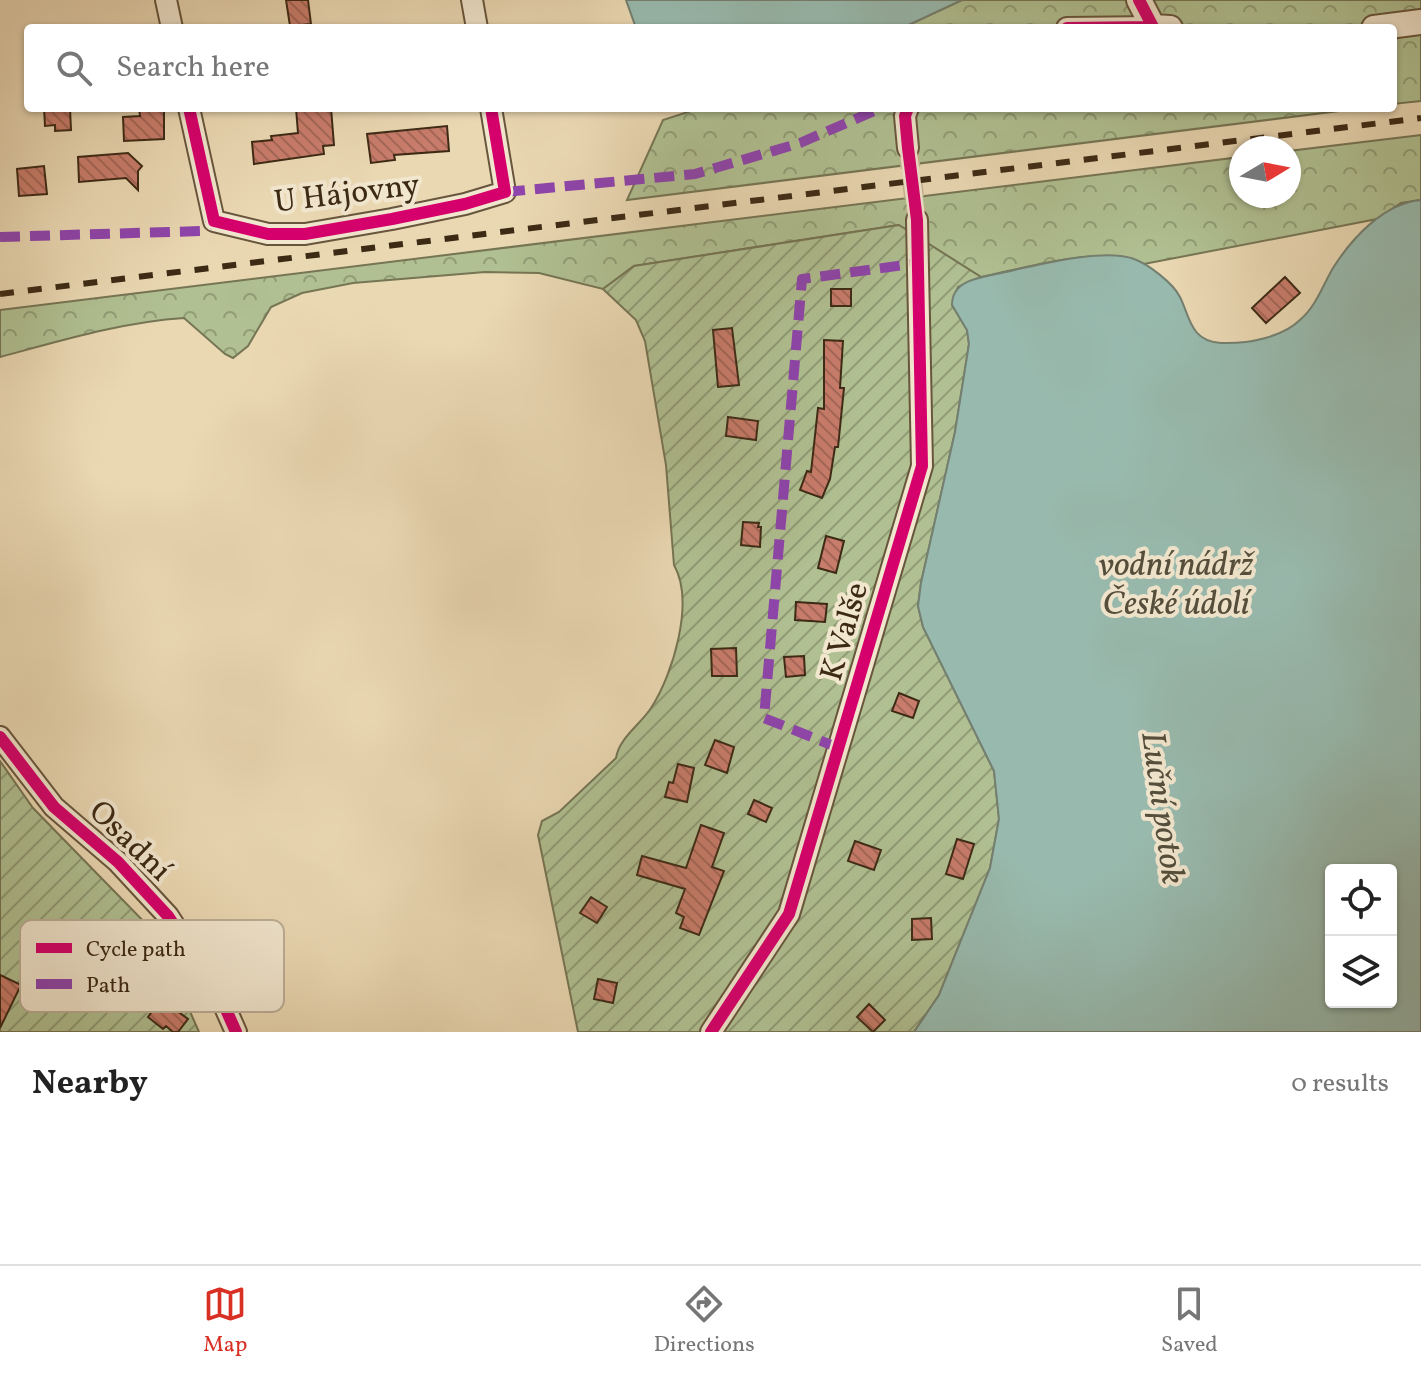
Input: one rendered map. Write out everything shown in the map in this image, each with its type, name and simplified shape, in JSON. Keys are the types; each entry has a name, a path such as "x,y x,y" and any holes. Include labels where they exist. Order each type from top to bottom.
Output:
{"street":[{"path":"166,0 171,24"},
{"path":"472,0 476,24"},
{"path":"1139,0 1159,24"},
{"path":"1397,25 1421,22"},
{"name":"U Hájovny","path":"190,112 214,221 268,234 305,234 465,204 505,192 492,112"},
{"path":"906,112 908,148"},
{"name":"K Valše","path":"711,1032 789,914 922,466 917,220"},
{"name":"Osadní","path":"0,737 54,807 118,862 171,920"},
{"name":"Osadní","path":"227,1012 236,1032"}],"green space":[{"path":"962,0 1421,0 1421,101 1397,104 1397,24 911,24"},
{"path":"688,112 1331,112 627,200 663,120"},
{"path":"1421,135 1421,200 1401,203 1377,219 1144,264 1127,258 1086,257 981,277 898,225 634,266 603,289 539,273 485,272 353,283 302,293 271,307 248,346 233,358 184,318 114,328 0,357 0,310 1229,158 1229,208 1301,208 1301,150"},
{"path":"899,225 981,277 958,287 952,305 967,330 969,344 955,432 918,606 923,627 994,771 999,819 990,868 939,995 914,1032 578,1032 538,835 542,821 559,812 616,758 625,738 651,708 667,677 682,618 680,580 674,565 666,465 645,341 636,320 603,289 634,266"},
{"path":"0,761 33,808 142,920 20,920 20,1012 190,1012 199,1032 0,1032"}],"water":[{"path":"626,0 962,0 911,24 635,24"},
{"name":"vodní nádrž České údolí","path":"1421,200 1421,1032 914,1032 939,995 990,868 999,819 994,771 923,627 918,606 955,432 969,344 967,330 952,305 956,291 974,279 1046,263 1104,255 1121,256 1146,265 1172,286 1193,327 1203,338 1221,343 1253,341 1284,331 1301,319 1359,234 1394,208"}],"building":[{"path":"286,0 308,0 311,24 290,24"},
{"path":"44,112 70,112 71,130 55,131 55,125 45,126"},
{"path":"140,112 164,112 164,139 124,141 123,117 140,116"},
{"path":"296,112 331,112 334,145 323,146 324,154 254,164 252,142 298,133"},
{"path":"447,126 449,151 394,155 395,160 371,163 367,134"},
{"path":"128,153 142,166 138,171 138,190 126,178 79,182 78,157"},
{"path":"44,166 47,194 19,196 17,169"},
{"path":"1285,277 1300,293 1266,323 1252,308"},
{"path":"831,289 851,289 851,306 831,306"},
{"path":"732,328 739,385 718,387 713,330"},
{"path":"824,340 843,341 840,388 844,388 838,447 835,447 830,479 822,498 800,490 807,471 811,472 818,408 824,409"},
{"path":"728,417 758,421 756,440 726,436"},
{"path":"743,522 759,523 760,547 741,545"},
{"path":"826,536 844,541 836,573 818,568"},
{"path":"796,602 827,604 825,622 795,620"},
{"path":"736,648 737,676 712,676 711,649"},
{"path":"804,656 805,675 786,677 784,657"},
{"path":"899,693 919,701 913,718 892,711"},
{"path":"715,740 734,747 727,773 705,765"},
{"path":"678,764 694,768 687,802 665,797"},
{"path":"754,800 772,808 766,822 748,814"},
{"path":"701,825 724,833 712,867 724,871 699,935 680,928 684,917 676,913 685,889 637,875 642,856 686,868"},
{"path":"957,839 974,844 963,879 946,874"},
{"path":"855,841 881,850 874,870 848,861"},
{"path":"591,897 607,907 597,923 580,913"},
{"path":"931,918 932,939 912,940 912,919"},
{"path":"0,975 20,987 0,1028"},
{"path":"598,979 617,983 613,1003 594,999"},
{"path":"869,1004 885,1020 873,1032 857,1017"},
{"path":"152,1012 179,1012 188,1019 178,1032 173,1032 166,1026 163,1029 148,1017"}],"tunnel":[{"path":"908,148 917,220"}],"railway":[{"path":"0,294 1421,118"}],"marked path":[{"path":"505,192 695,174 800,143 872,112"},
{"path":"0,237 201,231 214,221"},
{"path":"839,748 764,718 802,279 919,263"}],"cycle path":[{"path":"1139,0 1151,24"},
{"path":"190,112 214,221 268,234 305,234 392,219 505,192 492,112"},
{"path":"711,1032 789,914 922,466 917,220 906,112"},
{"path":"0,737 54,807 118,862 171,920"},
{"path":"227,1012 236,1032"}],"water label":[{"name":"Luční potok","path":"1161,808"}]}
